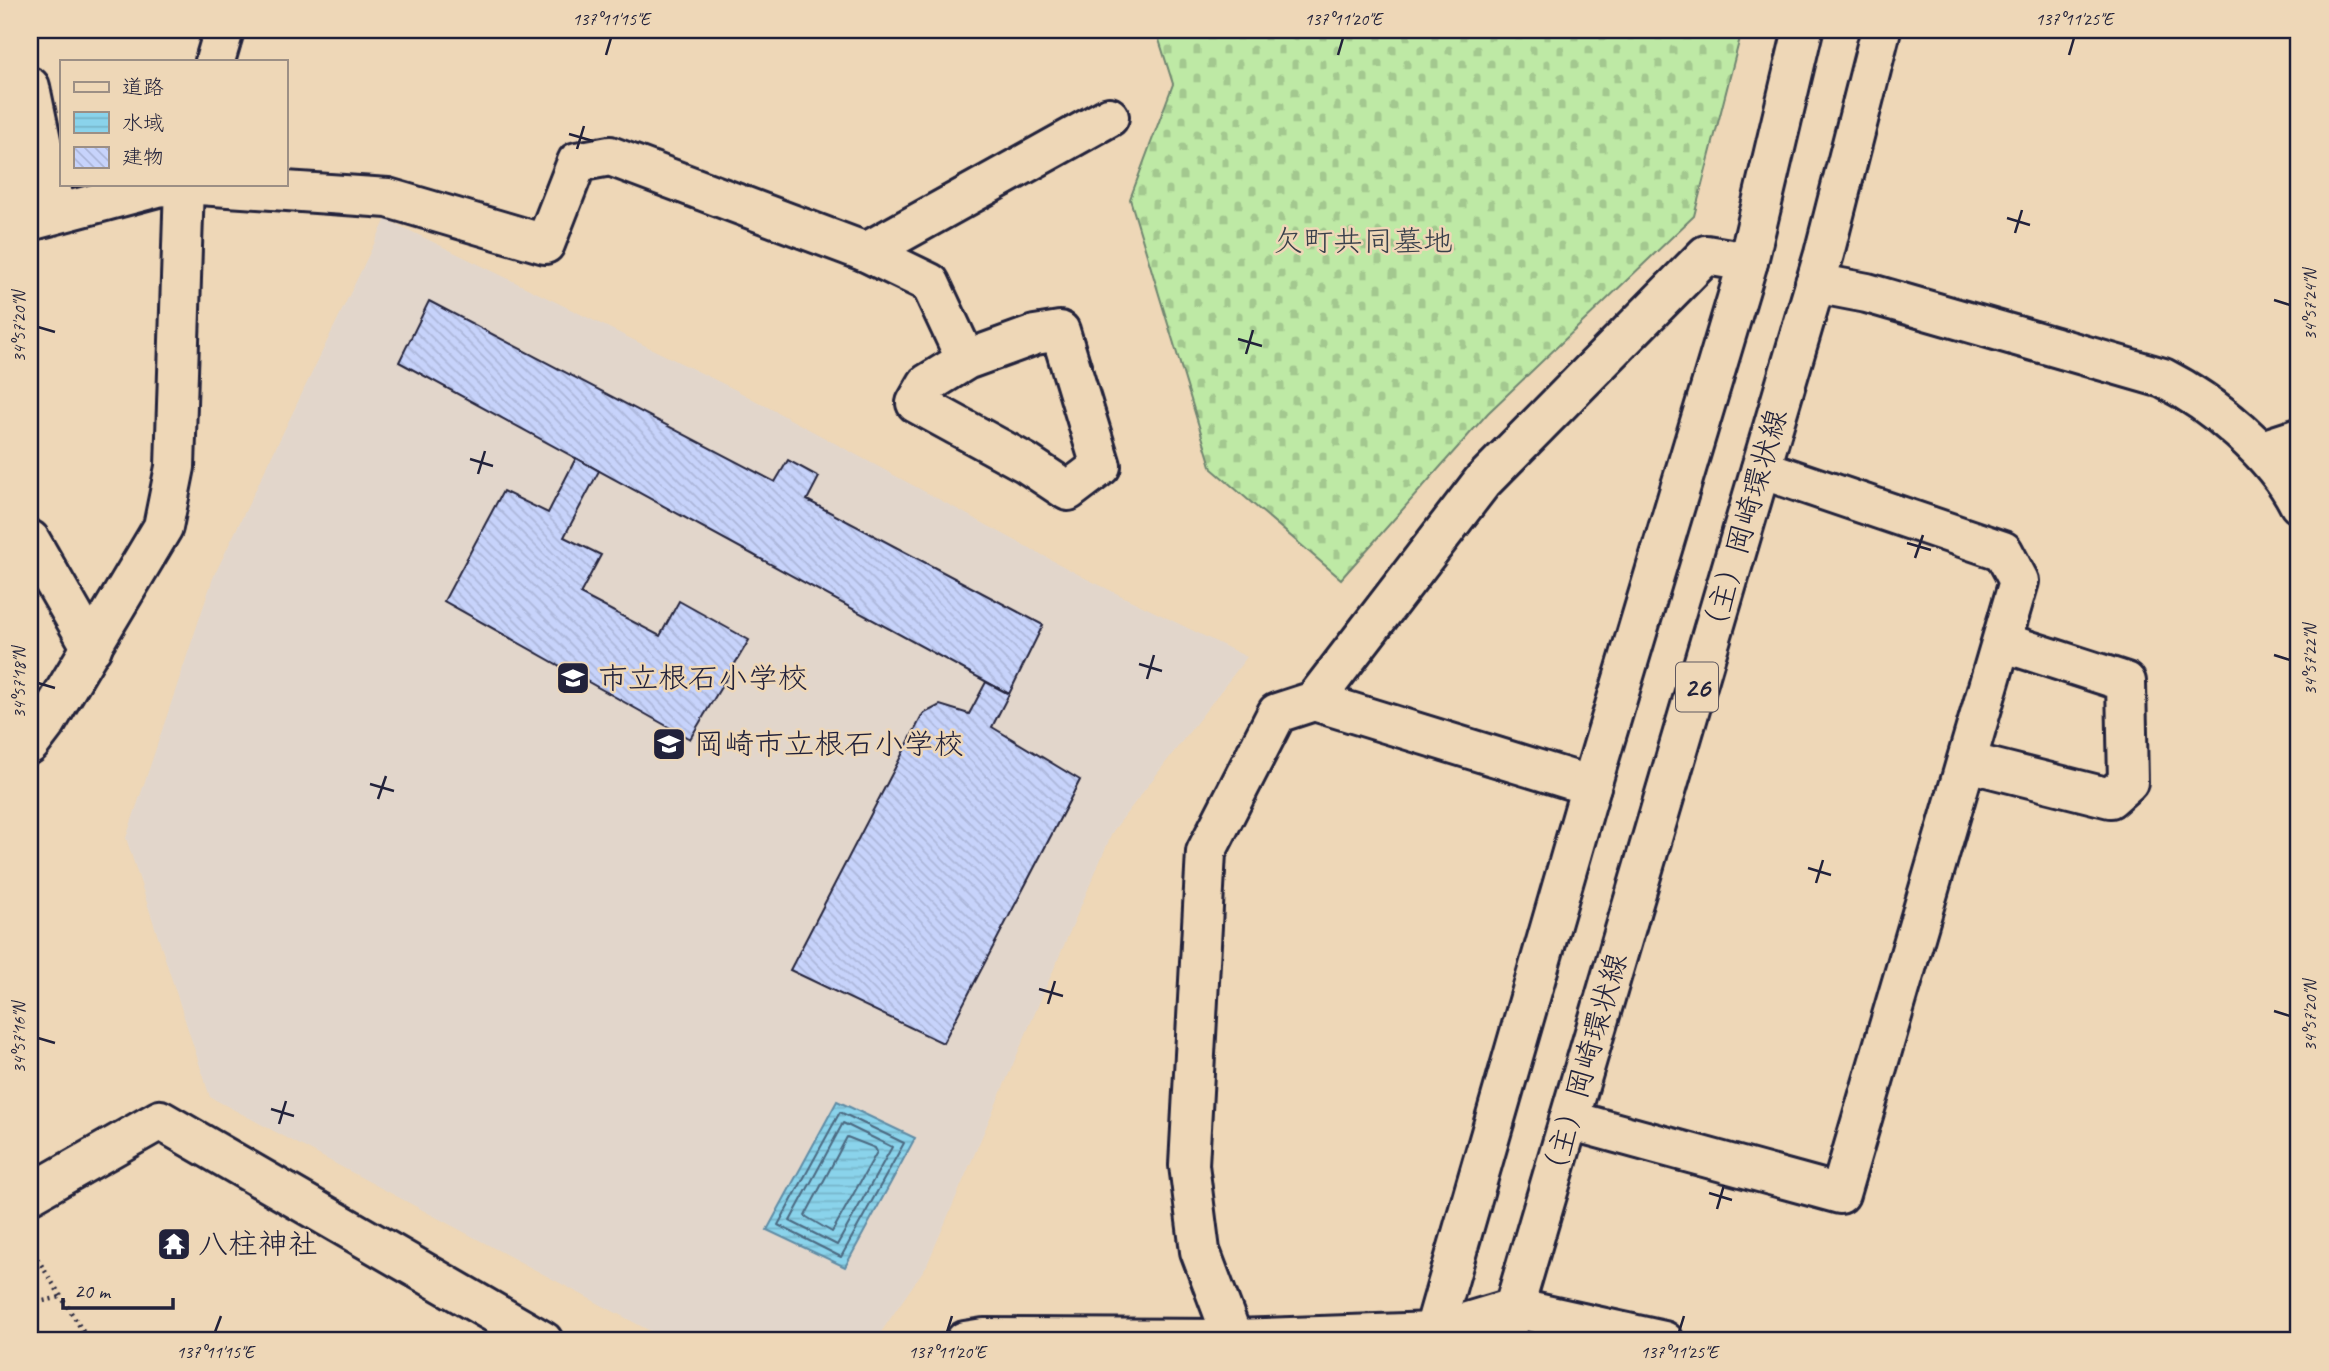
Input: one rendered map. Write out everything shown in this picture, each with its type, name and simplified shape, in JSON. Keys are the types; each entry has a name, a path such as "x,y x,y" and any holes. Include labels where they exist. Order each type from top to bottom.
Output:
{"street":[{"path":"215,60 224,30"},
{"path":"1438,1338 1591,786 1748,262 1803,30"},
{"name":"（主）岡崎環状線","path":"1509,1324 1815,283 1881,30"},
{"path":"30,87 43,216 175,186"},
{"path":"866,252 1109,117"},
{"path":"213,186 388,198 545,244 577,162 610,156 866,252 930,283 966,360"},
{"path":"30,744 92,648 163,527 175,467 184,186"},
{"path":"1314,702 1482,482 1706,255 1748,262"},
{"path":"1815,283 1867,293 2163,378 2195,394 2262,450 2299,504"},
{"path":"1060,331 1101,466 1068,491 1026,463 916,402 927,384 966,360 1035,335 1060,331"},
{"path":"2262,450 2299,438"},
{"path":"1569,1121 1840,1194 2019,581 2003,551 1761,469"},
{"path":"30,540 92,648"},
{"path":"1967,762 2110,798 2128,782 2126,682 2001,642"},
{"path":"1234,1340 1200,1251 1189,1165 1206,852 1277,713 1314,702 1591,786"},
{"path":"30,1194 160,1120 543,1341"},
{"path":"965,1341 984,1338 1438,1338 1509,1324 1664,1341"}],"path":[{"path":"30,1247 89,1341"},
{"path":"30,1304 61,1297"}],"shaded area":[{"name":"岡崎市立根石小学校","path":"386,219 736,390 1085,578 1247,657 1113,831 927,1265 875,1341 669,1341 210,1097 126,838 213,578"}],"green space":[{"name":"欠町共同墓地","path":"1156,30 1742,30 1694,216 1488,413 1341,579 1212,469 1130,199 1173,84"}],"water":[{"path":"837,1101 915,1138 845,1267 767,1230"}],"building":[{"path":"429,301 775,482 788,460 819,477 807,500 1043,625 1009,694 399,362"},
{"path":"576,458 599,471 564,537 601,555 580,594 660,636 679,601 749,640 690,739 444,601 503,491 548,513"},
{"path":"986,682 1009,694 992,727 1080,780 943,1043 790,970 923,714 940,705 969,714"}],"place":[{"name":"市立根石小学校","path":"573,678"},
{"name":"岡崎市立根石小学校","path":"669,744"},
{"name":"八柱神社","path":"174,1244"}]}
